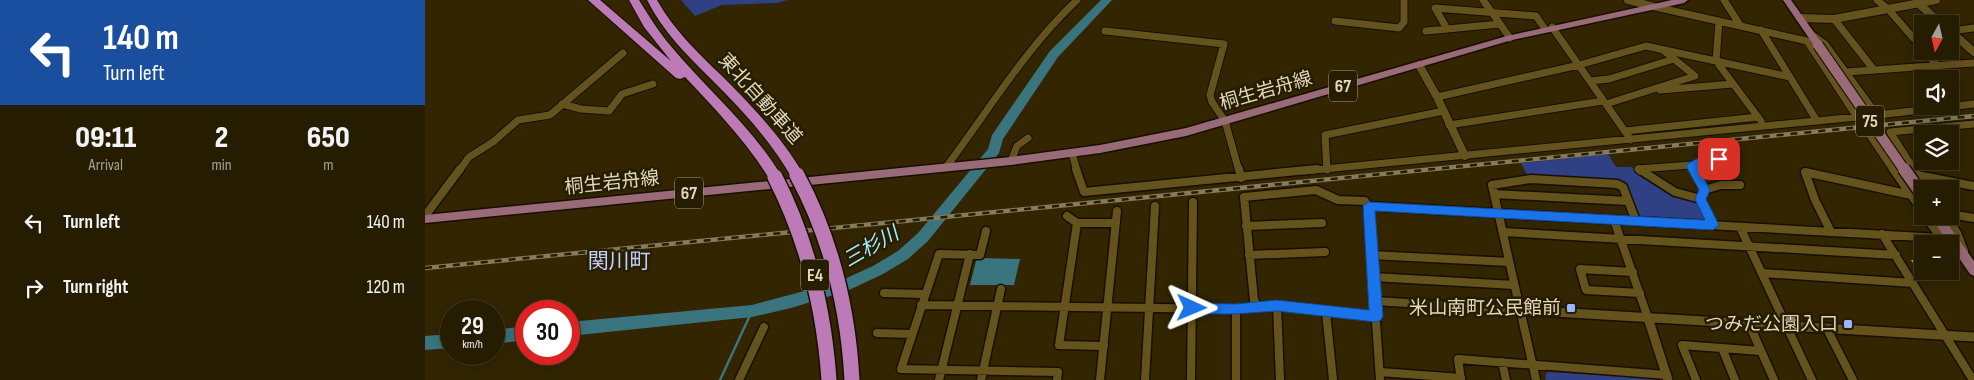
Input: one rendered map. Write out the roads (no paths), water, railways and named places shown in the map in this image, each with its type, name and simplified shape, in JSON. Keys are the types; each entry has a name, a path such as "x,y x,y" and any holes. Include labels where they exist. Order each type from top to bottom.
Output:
{"highway":[{"path":"593,0 695,88 728,112"},
{"name":"東北自動車道","path":"634,0 654,34 728,112 760,153 798,221 816,280 827,345 829,380"},
{"name":"東北自動車道","path":"652,0 685,46 777,143 797,175 819,218 837,274 849,340 852,380"},
{"path":"662,0 684,34 685,46"}],"main road":[{"name":"桐生岩舟線","path":"1006,161 1125,145 1225,121 1548,28 1683,0"},
{"name":"75","path":"1787,0 1800,18 1809,37 1818,45 1914,183"},
{"name":"67","path":"949,166 1006,161"},
{"name":"桐生岩舟線","path":"425,218 949,166"},
{"path":"1948,225 1973,267"}],"street":[{"path":"949,166 1026,53 1047,28 1077,0"},
{"path":"1335,21 1399,28 1404,22 1404,0"},
{"path":"1483,0 1510,38"},
{"path":"1629,0 1761,30 1809,37 1825,44 1877,115 1974,104"},
{"path":"1725,0 1740,25"},
{"path":"1877,0 1889,9 1914,38"},
{"path":"1800,18 1834,19 1936,0"},
{"path":"1918,3 1931,15"},
{"path":"1447,29 1435,8 1536,16 1579,65 1631,140"},
{"path":"1834,19 1874,70"},
{"path":"1719,21 1716,61 1765,126"},
{"path":"1426,31 1500,24"},
{"path":"1959,30 1974,28"},
{"path":"1761,30 1817,121"},
{"path":"1105,31 1223,44 1210,95 1225,121 1241,178"},
{"path":"1072,153 1084,192 1327,170 1857,117 1809,37"},
{"path":"1959,39 1974,52"},
{"path":"1437,97 1579,65 1642,46 1789,77"},
{"path":"1449,125 1604,102 1695,76 1661,49"},
{"path":"425,218 454,175 472,155 493,142 518,120 550,114 623,53"},
{"path":"1590,81 1609,79 1674,59"},
{"path":"1932,60 1937,66"},
{"path":"1845,72 1974,63"},
{"path":"1419,65 1437,97 1465,156"},
{"path":"562,104 581,109 609,110 621,94 653,84"},
{"path":"1646,91 1733,84"},
{"path":"1327,170 1325,135 1444,111"},
{"path":"1625,131 1758,117"},
{"path":"1921,180 1890,132 1974,124"},
{"path":"1869,134 1914,199"},
{"path":"1006,161 1017,146 1028,138"},
{"path":"1701,199 1684,197 1672,192 1638,169 1692,166 1705,160 1719,159"},
{"path":"1692,166 1704,190 1701,199 1713,225"},
{"path":"1831,232 1815,200 1805,172 1911,195"},
{"path":"1917,175 1974,186"},
{"path":"1536,380 1492,185 1531,179 1617,184 1623,187 1636,221"},
{"path":"1704,190 1721,185 1740,185"},
{"path":"1258,307 1254,300 1244,197 1316,190 1338,200 1365,201 1368,206 1380,376 1461,379 1458,359 1667,377 1614,220"},
{"path":"1494,194 1628,201"},
{"path":"1191,380 1193,202"},
{"path":"1145,380 1155,206"},
{"path":"1368,206 1882,234 1914,238"},
{"path":"1100,380 1117,211"},
{"path":"1067,216 1077,223 1115,223"},
{"path":"1959,218 1974,218"},
{"path":"1077,223 1059,345 1104,346"},
{"path":"1246,226 1321,223"},
{"path":"1740,227 1812,380"},
{"path":"986,231 981,255 939,254 901,369 941,376 1058,372 1057,380"},
{"path":"1503,232 1896,255"},
{"path":"1882,234 1973,380"},
{"path":"1249,255 1325,252"},
{"path":"941,376 971,254"},
{"path":"1371,255 1509,262"},
{"path":"1959,255 1973,267"},
{"path":"1633,272 1580,269 1579,273 1586,290 1640,293"},
{"path":"1762,273 1913,283"},
{"path":"1373,277 1514,285"},
{"path":"982,376 1001,288"},
{"path":"883,293 925,294"},
{"path":"1375,301 1974,337"},
{"path":"921,305 1235,309 1277,306 1376,316"},
{"path":"1277,306 1280,380"},
{"path":"1235,309 1237,380"},
{"path":"1327,312 1327,335 1333,380"},
{"path":"1749,324 1774,380"},
{"path":"739,380 764,327"},
{"path":"1827,329 1853,380"},
{"path":"877,333 912,334"},
{"path":"1696,380 1683,344 1761,351"},
{"path":"1722,348 1735,380"},
{"path":"1502,362 1506,380"}],"waterway":[{"name":"三杉川","path":"580,328 752,311 842,287 878,270 903,255 923,237 994,150 997,138 1054,54 1107,0"},
{"path":"720,380 752,311"},
{"name":"三杉川","path":"505,336 515,334"},
{"name":"三杉川","path":"425,343 440,342"}],"railway":[{"path":"425,268 1974,116"}],"place":[{"name":"米山南町公民館前","path":"1571,308"},
{"name":"つみだ公園入口","path":"1848,324"}],"district":[{"name":"関川町","path":"619,261"}]}
